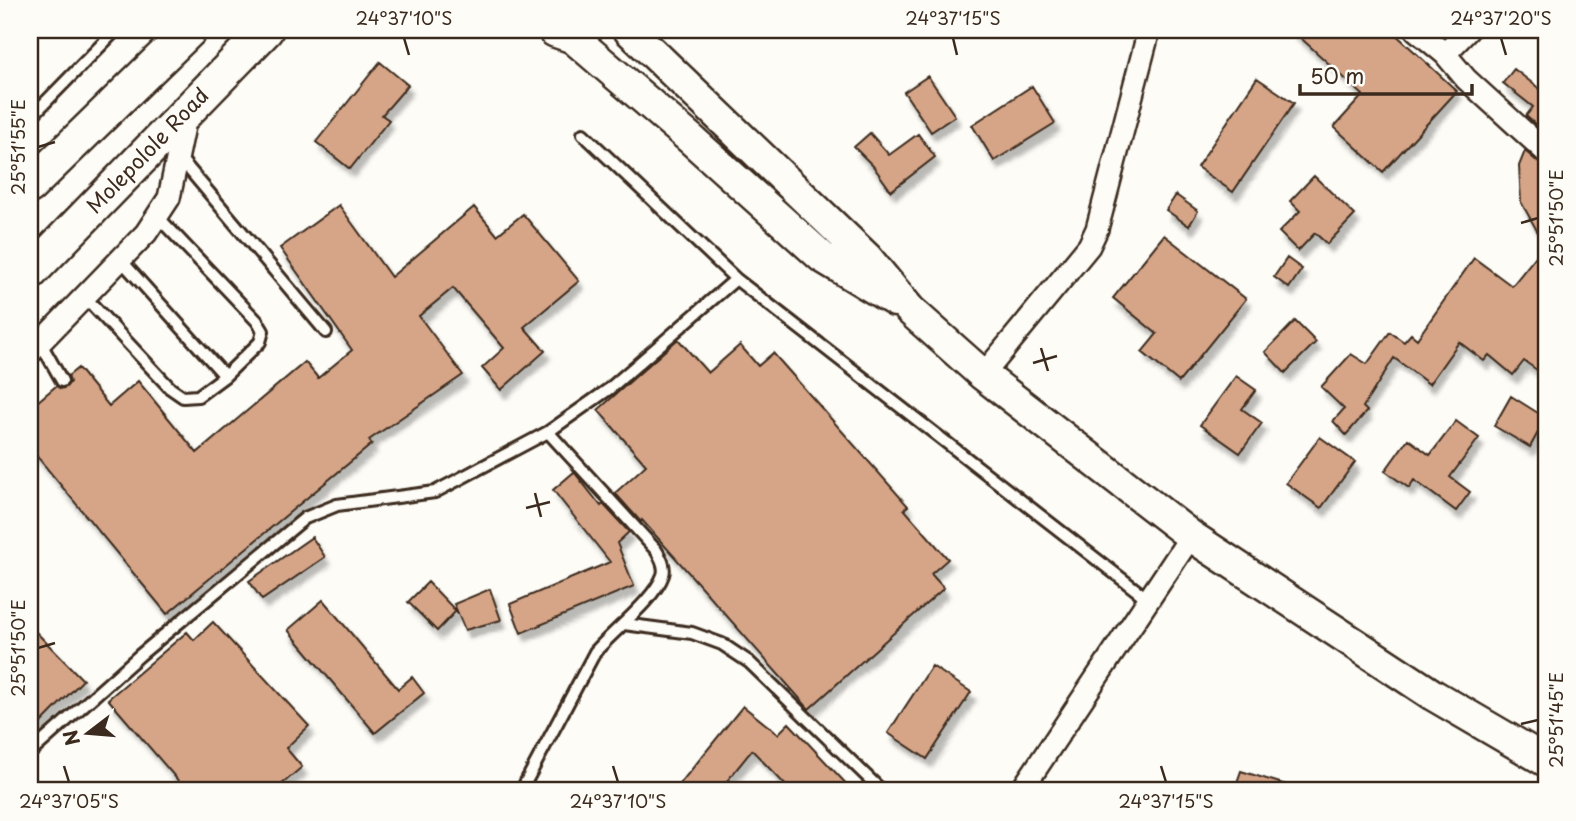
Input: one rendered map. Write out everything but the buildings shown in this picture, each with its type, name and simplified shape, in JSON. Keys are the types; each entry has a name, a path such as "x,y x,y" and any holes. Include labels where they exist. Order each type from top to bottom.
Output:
{"main road":[{"path":"30,186 190,30"},
{"name":"Molepolole Road","path":"30,273 266,30"},
{"path":"629,30 867,258 910,310 983,375 1191,536 1390,667 1546,761"},
{"path":"563,32 822,257 910,310"}],"street":[{"path":"983,375 1089,246 1097,229 1149,30"},
{"path":"1416,30 1445,54 1466,79 1546,152"},
{"path":"1445,54 1468,30"},
{"path":"35,348 158,218 169,198 188,110"},
{"path":"1021,791 1191,536"}],"lane":[{"path":"30,118 116,30"},
{"path":"583,134 736,279 1149,600"},
{"path":"178,156 326,332"},
{"path":"85,296 170,388 183,397 198,396 225,376 260,342 263,331 257,321 158,218"},
{"path":"120,259 225,376"},
{"path":"30,753 140,655 305,518 337,505 435,492 548,432 609,389 736,279"},
{"path":"35,348 62,381"},
{"path":"521,791 595,652 607,637 624,624 664,573 663,562 656,550 548,432"},
{"path":"624,624 692,634 722,644 749,662 882,791"}]}
